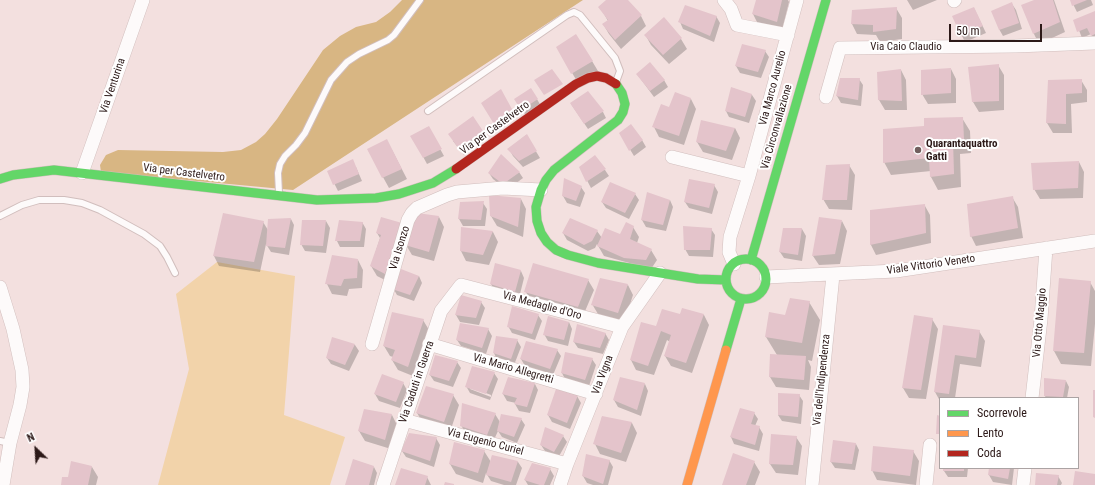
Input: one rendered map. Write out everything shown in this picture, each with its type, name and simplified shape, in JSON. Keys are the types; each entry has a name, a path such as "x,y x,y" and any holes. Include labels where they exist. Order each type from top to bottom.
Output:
{"street":[{"name":"Via Venturina","path":"82,173 143,0"},
{"path":"724,0 731,9 737,25 788,35"},
{"name":"Via Marco Aurelio","path":"734,264 729,252 730,237 749,176 797,0"},
{"name":"Via Circonvallazione","path":"751,260 826,0"},
{"name":"Via Caio Claudio","path":"826,97 840,48 1015,46 1095,43"},
{"name":"Via per Castelvetro","path":"0,179 13,175 54,170 317,200 376,198 399,194 433,184 463,166 576,84 588,78 597,76 606,78 615,83"},
{"path":"615,83 622,93 625,104 623,112 618,120 554,170 546,180 541,190 536,207 537,222 541,233 547,242 556,250 568,255 598,263 698,279 726,280"},
{"path":"672,157 749,176"},
{"name":"Via Isonzo","path":"372,344 408,220 417,208 457,192 503,188 541,190"},
{"name":"Viale Vittorio Veneto","path":"766,277 896,272 1095,241"},
{"name":"Via Otto Maggio","path":"1032,397 1041,318 1046,248"},
{"path":"742,260 751,260 763,268 766,277 765,286 759,294 751,299 741,299 730,292 726,280 728,271 734,264 742,260"},
{"name":"Via Vigna","path":"560,485 622,327 660,273"},
{"name":"Via dell'Indipendenza","path":"812,485 833,275"},
{"name":"Via Medaglie d'Oro","path":"461,285 622,327"},
{"name":"Via Caduti in Guerra","path":"383,485 441,311 461,285"},
{"path":"0,287 13,329 22,370 23,387 20,405 5,442 3,485"},
{"path":"687,485 741,299"},
{"name":"Via Mario Allegretti","path":"429,344 596,394"},
{"name":"Via Eugenio Curiel","path":"404,420 567,464"},
{"path":"926,485 930,445"},
{"path":"1023,485 1025,469"}],"lane":[{"path":"280,196 278,173 280,164 305,133 331,80 347,62 359,54 388,40 394,35 420,0"},
{"path":"428,111 567,15 574,12 580,15 615,58 620,75 615,83"},
{"path":"0,216 22,205 39,200 64,200 82,203 100,210 144,234 160,246 167,256 175,273"}],"shaded area":[{"path":"402,0 583,0 293,190 101,172 100,165 106,155 118,150 223,152 241,150 256,142 265,134 277,119 323,50 340,36 356,27 376,22 390,12"},
{"path":"217,262 295,276 284,415 345,437 330,485 158,485 189,369 176,294"}],"building":[{"path":"606,0 628,0 642,15 615,40 602,24 608,20 598,7"},
{"path":"756,0 782,0 777,22 752,14"},
{"path":"1034,0 1053,0 1060,22 1033,34 1021,5"},
{"path":"1070,0 1087,0 1072,6"},
{"path":"1012,2 1019,23 999,30 991,11"},
{"path":"685,5 717,16 710,36 678,22"},
{"path":"897,7 896,29 873,32 873,25 851,24 852,10"},
{"path":"974,7 983,26 961,36 952,16"},
{"path":"1095,11 1095,34 1091,36 1087,28 1077,32 1073,20"},
{"path":"664,17 682,38 663,55 644,35"},
{"path":"576,34 593,61 571,74 556,47"},
{"path":"742,44 766,50 758,72 735,66"},
{"path":"650,62 665,80 650,91 636,74"},
{"path":"999,64 999,101 972,102 968,67"},
{"path":"951,68 951,93 921,95 921,70"},
{"path":"552,69 563,84 544,95 534,80"},
{"path":"901,69 902,101 878,100 877,72"},
{"path":"840,78 860,78 858,100 836,96"},
{"path":"1082,79 1082,93 1066,94 1066,124 1046,123 1048,80"},
{"path":"731,87 752,94 745,117 725,111"},
{"path":"531,88 538,99 521,110 514,99"},
{"path":"501,89 513,111 494,124 481,103"},
{"path":"588,91 604,111 584,124 570,103"},
{"path":"675,92 691,98 679,136 652,127 661,104 669,107"},
{"path":"473,116 483,131 459,149 448,134"},
{"name":"Quarantaquattro Gatti","path":"963,117 964,140 953,141 954,174 930,177 929,158 883,163 883,129 924,126 924,118"},
{"path":"701,120 735,128 726,151 696,142"},
{"path":"631,124 643,140 629,151 619,133"},
{"path":"429,126 442,149 423,158 410,136"},
{"path":"527,134 537,151 519,161 507,149"},
{"path":"387,139 402,169 382,178 367,149"},
{"path":"501,154 520,172 503,184 488,173"},
{"path":"595,155 606,169 586,182 579,167"},
{"path":"353,159 359,174 333,185 327,171"},
{"path":"1079,161 1078,188 1033,190 1031,163"},
{"path":"850,164 847,200 822,200 826,165"},
{"path":"564,178 582,186 576,201 562,196"},
{"path":"689,179 715,184 709,208 684,202"},
{"path":"610,182 636,193 625,213 601,202"},
{"path":"647,192 670,200 663,225 641,220"},
{"path":"489,195 521,198 518,227 490,216"},
{"path":"1013,196 1018,228 970,237 967,204"},
{"path":"484,201 481,220 458,219 460,202"},
{"path":"925,204 926,233 870,245 870,210"},
{"path":"223,213 264,221 254,262 213,256"},
{"path":"417,213 439,216 429,252 405,245"},
{"path":"381,217 402,223 385,274 370,266 381,235 376,233"},
{"path":"819,217 842,220 835,254 812,256"},
{"path":"291,218 285,248 266,246 268,219"},
{"path":"570,218 598,230 592,241 584,245 562,233"},
{"path":"302,220 326,220 323,246 300,245"},
{"path":"339,220 363,222 360,241 335,241"},
{"path":"626,222 634,226 630,239 652,249 646,260 624,258 597,246 605,228 620,234"},
{"path":"683,226 712,228 710,250 684,250"},
{"path":"461,227 493,231 483,255 460,251"},
{"path":"783,228 802,228 798,255 779,252"},
{"path":"332,255 358,259 357,278 344,279 341,286 325,284"},
{"path":"495,263 521,270 515,292 490,284"},
{"path":"533,263 589,279 578,307 524,292"},
{"path":"401,269 419,276 410,295 392,289"},
{"path":"600,278 628,284 618,313 591,305"},
{"path":"1059,278 1091,281 1084,353 1053,351"},
{"path":"461,295 482,301 476,318 455,315"},
{"path":"790,298 810,301 802,343 765,337 769,312 785,315"},
{"path":"512,306 539,314 532,334 507,327"},
{"path":"682,308 704,314 686,363 664,356 671,335 661,331 648,366 630,360 641,322 656,326 662,309 680,314"},
{"path":"392,312 424,319 408,367 391,360 395,350 383,346"},
{"path":"914,315 933,318 921,390 902,388"},
{"path":"548,316 569,322 564,340 543,335"},
{"path":"460,323 489,328 482,348 456,340"},
{"path":"577,324 606,333 600,348 573,342"},
{"path":"943,325 980,330 976,358 955,355 949,394 934,392"},
{"path":"496,336 518,339 511,359 493,353"},
{"path":"332,337 355,344 345,365 326,358"},
{"path":"526,341 558,349 550,369 520,359"},
{"path":"565,352 593,358 585,380 561,373"},
{"path":"770,354 806,356 804,380 769,377"},
{"path":"435,355 458,361 449,381 429,375"},
{"path":"472,366 495,372 486,394 465,387"},
{"path":"382,374 404,382 396,402 374,394"},
{"path":"508,377 535,383 527,407 514,404 517,398 502,394"},
{"path":"620,377 645,383 637,410 613,400"},
{"path":"1044,378 1066,380 1063,397 1044,396"},
{"path":"426,386 454,394 444,422 416,413"},
{"path":"556,389 578,395 567,423 547,415"},
{"path":"1093,390 1095,390 1095,418 1093,417"},
{"path":"778,393 800,394 798,417 778,415"},
{"path":"462,403 496,413 487,435 460,426"},
{"path":"740,408 755,412 751,424 760,426 755,445 730,437"},
{"path":"364,409 392,414 385,440 358,431"},
{"path":"501,414 522,418 514,437 497,431"},
{"path":"937,415 939,416 939,434 936,434"},
{"path":"602,416 632,422 621,453 593,444"},
{"path":"545,427 564,435 554,452 540,445"},
{"path":"409,433 437,437 430,461 401,451"},
{"path":"771,434 797,436 793,465 769,464"},
{"path":"833,440 856,443 852,464 830,462"},
{"path":"454,442 485,450 478,473 449,464"},
{"path":"873,446 914,450 910,476 871,471"},
{"path":"733,453 755,461 746,485 722,485"},
{"path":"586,454 610,460 603,484 582,476"},
{"path":"492,455 518,461 511,482 486,475"},
{"path":"353,459 374,466 369,485 345,485"},
{"path":"71,461 92,466 88,485 61,485 62,477 68,477"},
{"path":"532,463 551,468 544,485 524,480"},
{"path":"401,468 428,476 425,485 395,485"},
{"path":"943,469 964,469 964,471 943,471"},
{"path":"989,469 1010,469 1008,479 988,475"},
{"path":"1075,471 1095,474 1095,485 1073,485"},
{"path":"1036,473 1059,475 1057,485 1035,485"},
{"path":"445,482 454,484 454,485 444,485"}],"traffic: fast":[{"path":"751,260 826,0"},
{"path":"616,84 622,93 625,104 623,112 618,120 554,170 546,180 541,190 536,207 537,221 541,233 547,242 556,250 568,255 598,263 698,279 726,280"},
{"path":"0,179 13,175 54,170 317,200 376,198 399,194 433,183 456,169"},
{"path":"742,259 750,259 757,262 763,268 766,279 763,290 757,296 750,299 742,299 735,296 729,290 726,283 726,275 729,268 735,262 742,259"},
{"path":"726,350 741,299"}],"traffic: slow":[{"path":"687,485 726,350"}],"traffic: jam":[{"path":"456,169 576,84 588,78 597,76 606,78 616,84"}],"place":[{"name":"Quarantaquattro Gatti","path":"918,150"}]}
